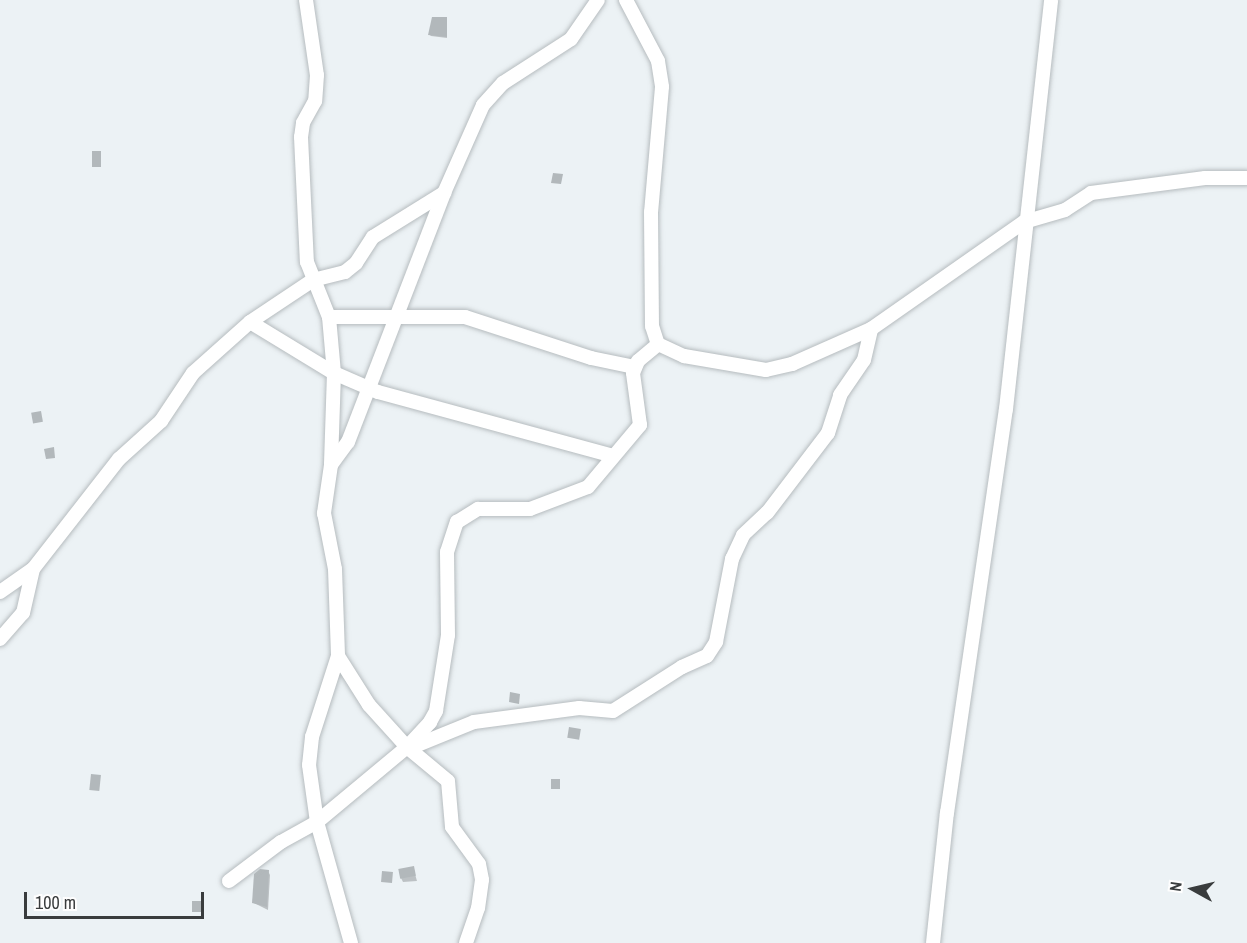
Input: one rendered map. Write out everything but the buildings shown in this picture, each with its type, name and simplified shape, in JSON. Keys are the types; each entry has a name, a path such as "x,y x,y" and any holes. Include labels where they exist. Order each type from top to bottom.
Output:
{"street":[{"path":"306,0 317,57 315,101 303,123 301,137 307,262 329,317 334,373 331,465 324,513 335,568 338,656 311,746 309,765 317,822 351,943"},
{"path":"331,465 348,442 472,125 491,93 536,59 571,39 598,0"},
{"path":"626,0 658,61 662,87 651,212 652,326 658,344 684,356 766,370 823,352 871,329 1024,222 1065,210 1104,189 1205,178 1247,178"},
{"path":"933,943 947,813 1006,410 1024,222 1051,0"},
{"path":"0,592 33,569 119,459 161,421 193,373 250,322 313,280 345,272 356,263 373,237 444,193"},
{"path":"329,317 398,314 483,320 591,358 635,367"},
{"path":"250,322 334,373 369,389 613,456"},
{"path":"409,748 474,722 579,708 613,711 682,667 707,656 716,642 732,559 743,535 766,513 828,433 840,395 864,360 871,329"},
{"path":"228,881 281,842 317,822 409,748 436,711 448,635 447,552 457,522 478,509 530,509 583,491 640,425 641,414 632,386 635,367 658,344"},
{"path":"0,639 23,613 33,569"},
{"path":"338,656 369,705 409,748 448,781 452,827 479,864 481,891 466,943"}]}
